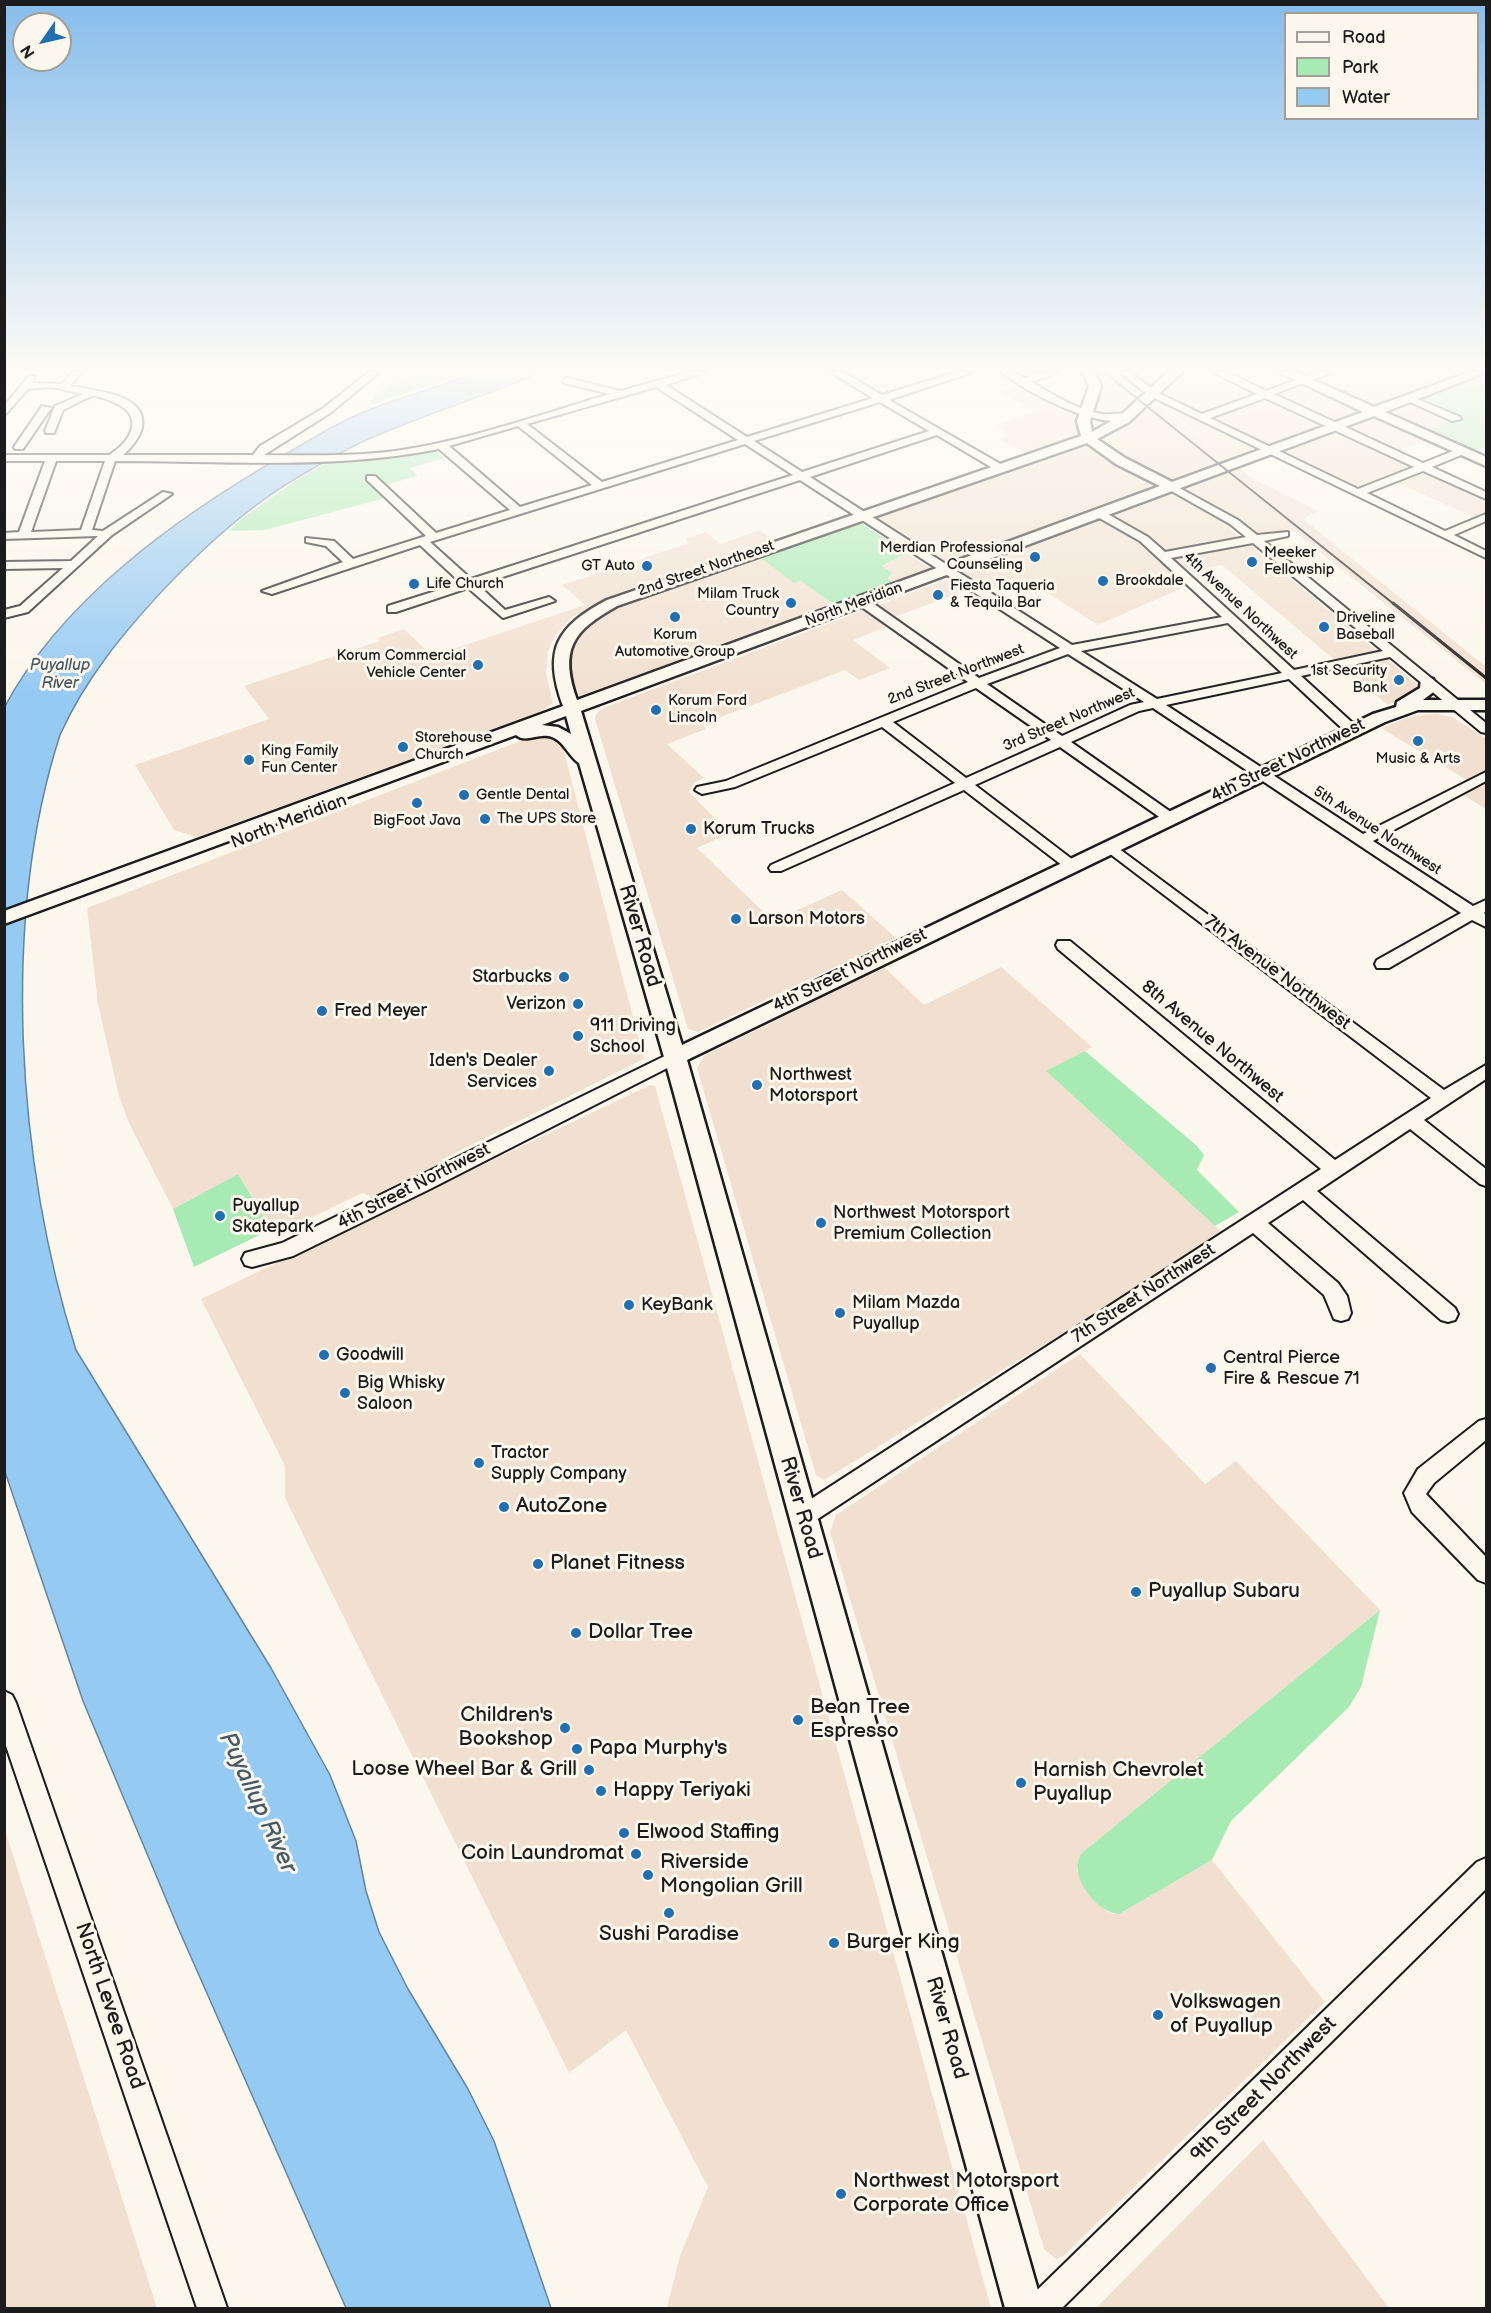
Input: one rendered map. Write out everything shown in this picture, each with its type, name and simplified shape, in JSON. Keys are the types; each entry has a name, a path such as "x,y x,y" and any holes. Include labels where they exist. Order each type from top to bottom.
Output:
{"main road":[{"name":"2nd Street Northeast","path":"572,709 561,682 559,665 566,640 581,623 603,607 965,480"},
{"path":"1160,480 1173,487"},
{"name":"North Meridian","path":"4,918 1192,480"},
{"path":"561,682 580,701 608,696"},
{"path":"1391,712 1424,693 1429,687 1427,682"},
{"name":"4th Street Northwest","path":"675,1057 1391,712 1416,705 1486,705"},
{"name":"North Meridian","path":"4,931 503,740 572,709"},
{"name":"River Road","path":"572,709 675,1057 1024,2308"},
{"path":"503,740 542,729 554,730 572,744 590,770"}],"street":[{"path":"24,535 44,480"},
{"path":"86,532 104,480"},
{"path":"373,480 469,584 503,614 549,601"},
{"path":"482,480 518,511"},
{"path":"592,480 599,485"},
{"path":"268,591 616,480"},
{"path":"392,609 789,480"},
{"name":"5th Avenue Northwest","path":"807,480 1154,703 1362,841 1480,909 1486,922"},
{"path":"1332,480 1486,555"},
{"path":"1358,493 1390,480"},
{"path":"1451,480 1486,496"},
{"path":"1173,487 1219,512 1254,539 1486,729"},
{"path":"4,614 24,609 71,564 108,533 167,494"},
{"name":"4th Avenue Northwest","path":"1100,514 1144,539 1352,730"},
{"path":"1446,535 1486,517"},
{"path":"4,566 39,548 86,532 108,533"},
{"path":"1162,556 1284,534"},
{"path":"4,536 24,535 39,548 71,564"},
{"path":"310,540 330,543 351,563"},
{"path":"863,602 1170,818"},
{"name":"2nd Street Northwest","path":"702,790 730,784 977,682 1069,649 1230,619"},
{"name":"3rd Street Northwest","path":"776,868 1128,710 1391,653"},
{"path":"883,721 1072,866"},
{"path":"1362,841 1486,776"},
{"name":"7th Avenue Northwest","path":"1110,847 1444,1099"},
{"path":"1383,964 1480,909"},
{"name":"8th Avenue Northwest","path":"1064,945 1335,1170"},
{"name":"4th Street Northwest","path":"252,1259 286,1250 675,1057"},
{"name":"7th Street Northwest","path":"802,1517 1486,1071"},
{"path":"1411,1120 1486,1179"},
{"path":"1304,1190 1448,1314"},
{"path":"1254,1222 1337,1296 1341,1313"},
{"path":"1486,1428 1426,1476 1415,1493 1420,1505 1486,1572"},
{"name":"North Levee Road","path":"4,1703 212,2308"},
{"name":"9th Street Northwest","path":"1041,2308 1486,1870"}],"shaded area":[{"path":"965,480 1256,480 1318,511 1303,519 1486,667 1486,684 1291,529 1251,537 1173,487 947,570 863,515"},
{"path":"1339,480 1378,480 1356,488"},
{"path":"1392,480 1442,480 1486,500 1486,513 1476,518"},
{"path":"1171,493 1214,515 1418,685 1417,691 1388,705 1222,565 1186,572 1196,582 1098,625 1024,578 990,591 962,573"},
{"path":"760,530 773,540 615,594 572,617 555,636 548,651 546,674 553,703 540,712 197,837 174,830 135,765 269,719 244,686 380,641 378,638 404,629 432,656 585,605 562,585 689,543 685,539 705,532 721,544"},
{"path":"907,553 933,570 895,584 888,579 891,576 882,567"},
{"path":"759,557 794,583 801,581 836,606 587,697 579,696 570,672 570,654 580,635 593,622 621,606"},
{"path":"950,578 967,590 889,619 894,624 853,640 890,668 859,680 845,670 702,724 706,729 667,744 704,778 694,783 689,792 730,833 697,848 773,921 842,890 896,938 698,1032 688,1029 595,719 596,714 603,708"},
{"path":"1436,714 1452,717 1486,738 1486,809 1452,788 1467,780 1381,728 1412,716"},
{"path":"549,735 562,744 644,1059 445,1158 434,1170 375,1198 362,1193 286,1230 268,1224 238,1174 173,1209 129,1123 119,1096 98,1004 87,908 523,740"},
{"path":"884,967 924,1005 1001,967 1092,1047 1047,1072 1224,1234 824,1480 816,1475 697,1068 704,1056"},
{"path":"650,1085 655,1086 991,2308 667,2308 680,2256 708,2187 626,2030 569,2073 285,1498 285,1466 201,1299"},
{"path":"1080,1354 1205,1484 1236,1461 1380,1610 1083,1852 1077,1870 1083,1883 1090,1895 1105,1910 1113,1914 1119,1914 1212,1860 1325,2002 1063,2256 1056,2259 1044,2249 830,1532 836,1515"},
{"path":"5,1830 157,2308 5,2308"},
{"path":"1263,2140 1389,2308 1096,2308"}],"green space":[{"path":"297,480 403,480 384,485 393,496 265,530 229,531 241,519"},
{"path":"861,523 907,553 882,566 892,573 888,579 895,584 836,606 801,581 794,583 759,557"},
{"path":"1085,1051 1197,1146 1204,1155 1197,1170 1239,1212 1215,1226 1046,1071"},
{"name":"Puyallup Skatepark","path":"238,1174 268,1224 276,1227 194,1267 173,1209"},
{"path":"1380,1610 1361,1687 1349,1707 1231,1821 1212,1860 1119,1914 1101,1907 1080,1880 1078,1860 1083,1852"}],"water":[{"name":"Puyallup River","path":"243,480 294,480 260,502 226,529 165,588 120,639 93,675 60,735 41,807 29,883 23,962 23,1042 29,1123 40,1202 56,1278 76,1350 271,1668 330,1775 356,1841 366,1891 379,1932 408,1989 468,2089 494,2141 551,2308 346,2308 179,1930 83,1701 5,1472 4,708 28,669 89,597 162,535"}],"railway":[{"path":"1239,480 1395,605"},
{"path":"1393,603 1486,678"}],"place":[{"name":"Merdian Professional Counseling","path":"1035,557"},
{"name":"Meeker Fellowship","path":"1252,562"},
{"name":"GT Auto","path":"647,566"},
{"name":"Brookdale","path":"1103,581"},
{"name":"Life Church","path":"414,584"},
{"name":"Fiesta Taqueria & Tequila Bar","path":"938,595"},
{"name":"Milam Truck Country","path":"791,603"},
{"name":"Korum Automotive Group","path":"675,617"},
{"name":"Driveline Baseball","path":"1324,627"},
{"name":"Korum Commercial Vehicle Center","path":"478,665"},
{"name":"1st Security Bank","path":"1399,680"},
{"name":"Korum Ford Lincoln","path":"656,710"},
{"name":"Music & Arts","path":"1418,741"},
{"name":"Storehouse Church","path":"403,747"},
{"name":"King Family Fun Center","path":"249,760"},
{"name":"Gentle Dental","path":"464,795"},
{"name":"BigFoot Java","path":"417,803"},
{"name":"The UPS Store","path":"485,819"},
{"name":"Korum Trucks","path":"691,829"},
{"name":"Larson Motors","path":"736,919"},
{"name":"Starbucks","path":"564,977"},
{"name":"Verizon","path":"578,1004"},
{"name":"Fred Meyer","path":"322,1011"},
{"name":"911 Driving School","path":"578,1036"},
{"name":"Iden's Dealer Services","path":"549,1071"},
{"name":"Northwest Motorsport","path":"757,1085"},
{"name":"Puyallup Skatepark","path":"220,1216"},
{"name":"Northwest Motorsport Premium Collection","path":"821,1223"},
{"name":"KeyBank","path":"629,1305"},
{"name":"Milam Mazda Puyallup","path":"840,1313"},
{"name":"Goodwill","path":"324,1355"},
{"name":"Central Pierce Fire & Rescue 71","path":"1211,1368"},
{"name":"Big Whisky Saloon","path":"345,1393"},
{"name":"Tractor Supply Company","path":"479,1463"},
{"name":"AutoZone","path":"504,1507"},
{"name":"Planet Fitness","path":"538,1564"},
{"name":"Puyallup Subaru","path":"1136,1592"},
{"name":"Dollar Tree","path":"576,1633"},
{"name":"Bean Tree Espresso","path":"798,1720"},
{"name":"Children's Bookshop","path":"565,1728"},
{"name":"Papa Murphy's","path":"577,1749"},
{"name":"Loose Wheel Bar & Grill","path":"589,1770"},
{"name":"Harnish Chevrolet Puyallup","path":"1021,1783"},
{"name":"Happy Teriyaki","path":"601,1791"},
{"name":"Elwood Staffing","path":"624,1833"},
{"name":"Coin Laundromat","path":"636,1854"},
{"name":"Riverside Mongolian Grill","path":"648,1875"},
{"name":"Sushi Paradise","path":"669,1913"},
{"name":"Burger King","path":"834,1943"},
{"name":"Volkswagen of Puyallup","path":"1158,2015"},
{"name":"Northwest Motorsport Corporate Office","path":"841,2194"}]}
